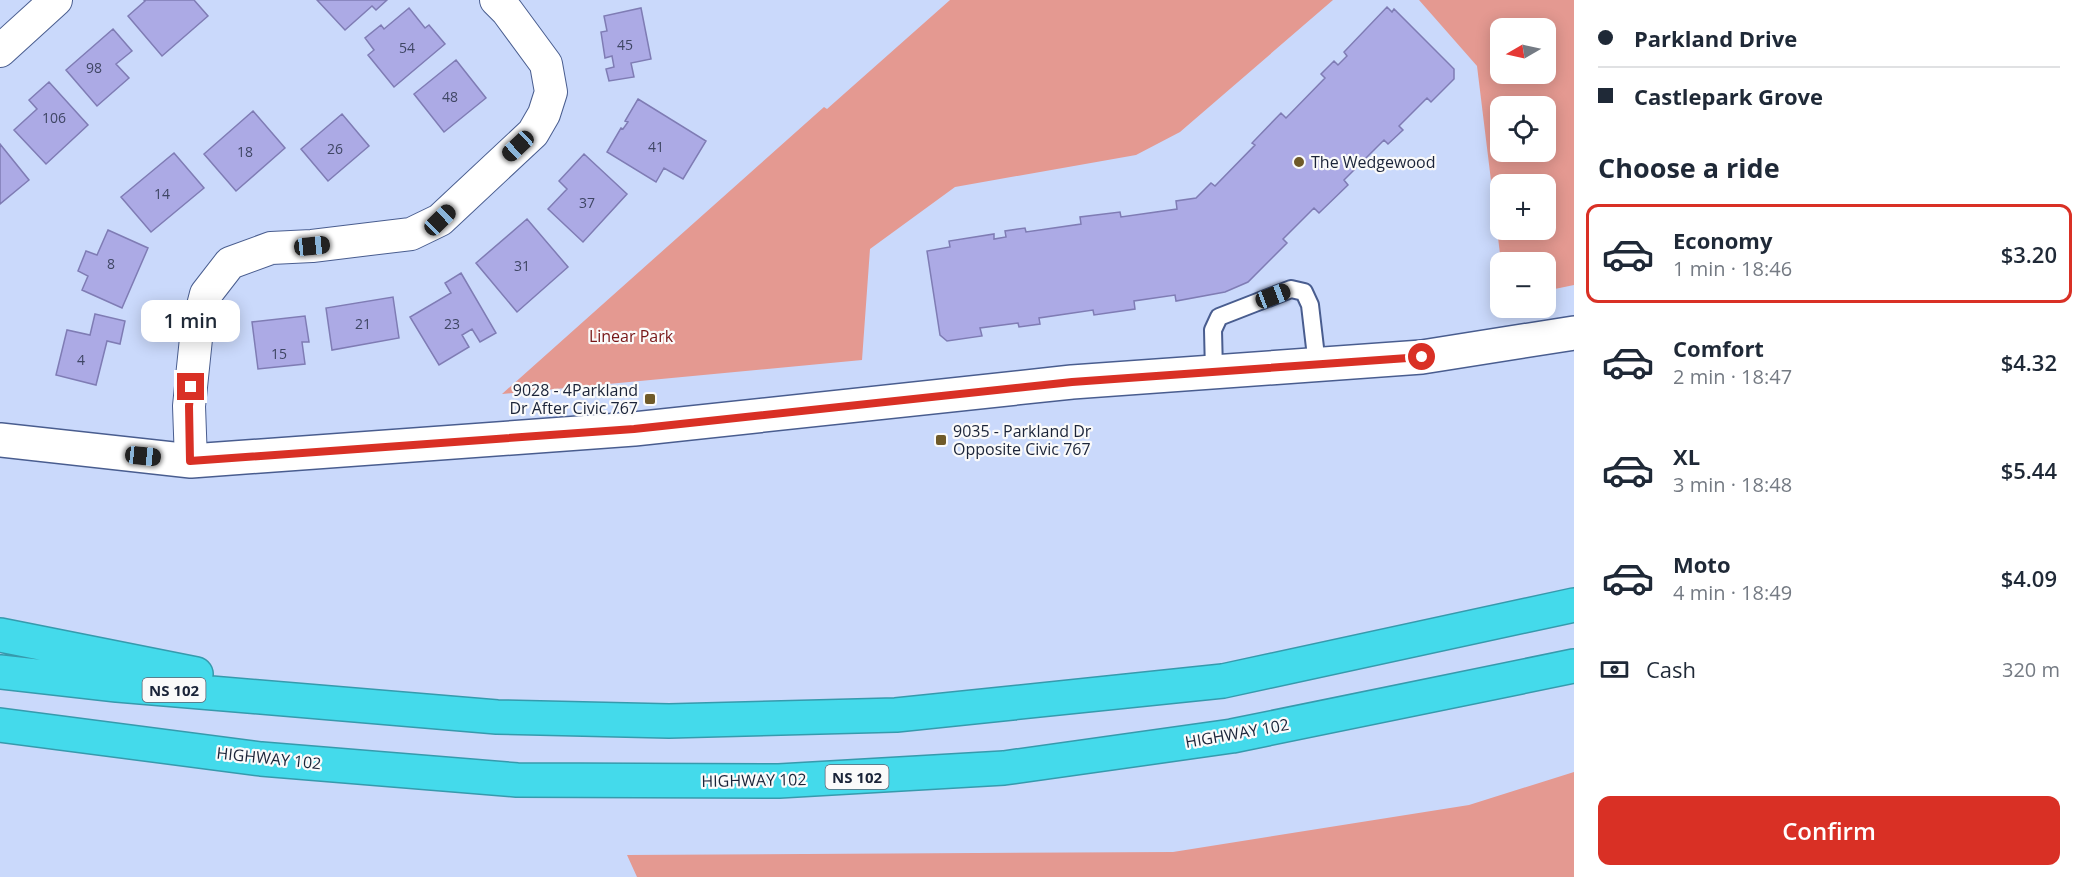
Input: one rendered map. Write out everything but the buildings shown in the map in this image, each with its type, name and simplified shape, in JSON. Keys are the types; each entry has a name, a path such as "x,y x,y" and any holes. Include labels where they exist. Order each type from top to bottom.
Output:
{"highway":[{"name":"NS 102","path":"0,672 117,685 497,717 646,720 896,715 1223,681 1574,604"},
{"path":"0,635 348,703"},
{"name":"HIGHWAY 102","path":"0,725 261,759 517,780 779,781 1004,768 1232,736 1574,666"},
{"path":"0,735 132,743"}],"street":[{"path":"0,51 56,0"},
{"path":"190,461 189,406 197,329 206,294 230,263 271,248 323,245 411,234 440,220 533,132 544,114 551,92 546,64 507,11 496,0"},
{"path":"0,441 190,461 634,429 1072,382 1422,357 1574,333"}],"lane":[{"path":"1214,372 1213,330 1219,317 1291,289 1304,292 1310,305 1317,364"}],"green space":[{"name":"Linear Park","path":"950,0 1333,0 1180,132 1136,155 955,187 870,249 862,360 502,394 824,107 827,109"},
{"path":"1419,0 1574,0 1574,285 1556,289 1556,252 1500,252 1498,240 1556,240 1556,174 1490,174 1477,66"},
{"path":"1574,772 1574,877 637,877 627,855 1173,852 1469,805"}],"place":[{"name":"The Wedgewood","path":"1299,162"},
{"name":"9028 - 4Parkland Dr After Civic 767","path":"650,399"},
{"name":"9035 - Parkland Dr Opposite Civic 767","path":"941,440"}],"route":[{"path":"191,387 190,461 634,429 1072,382 1422,357"}]}
